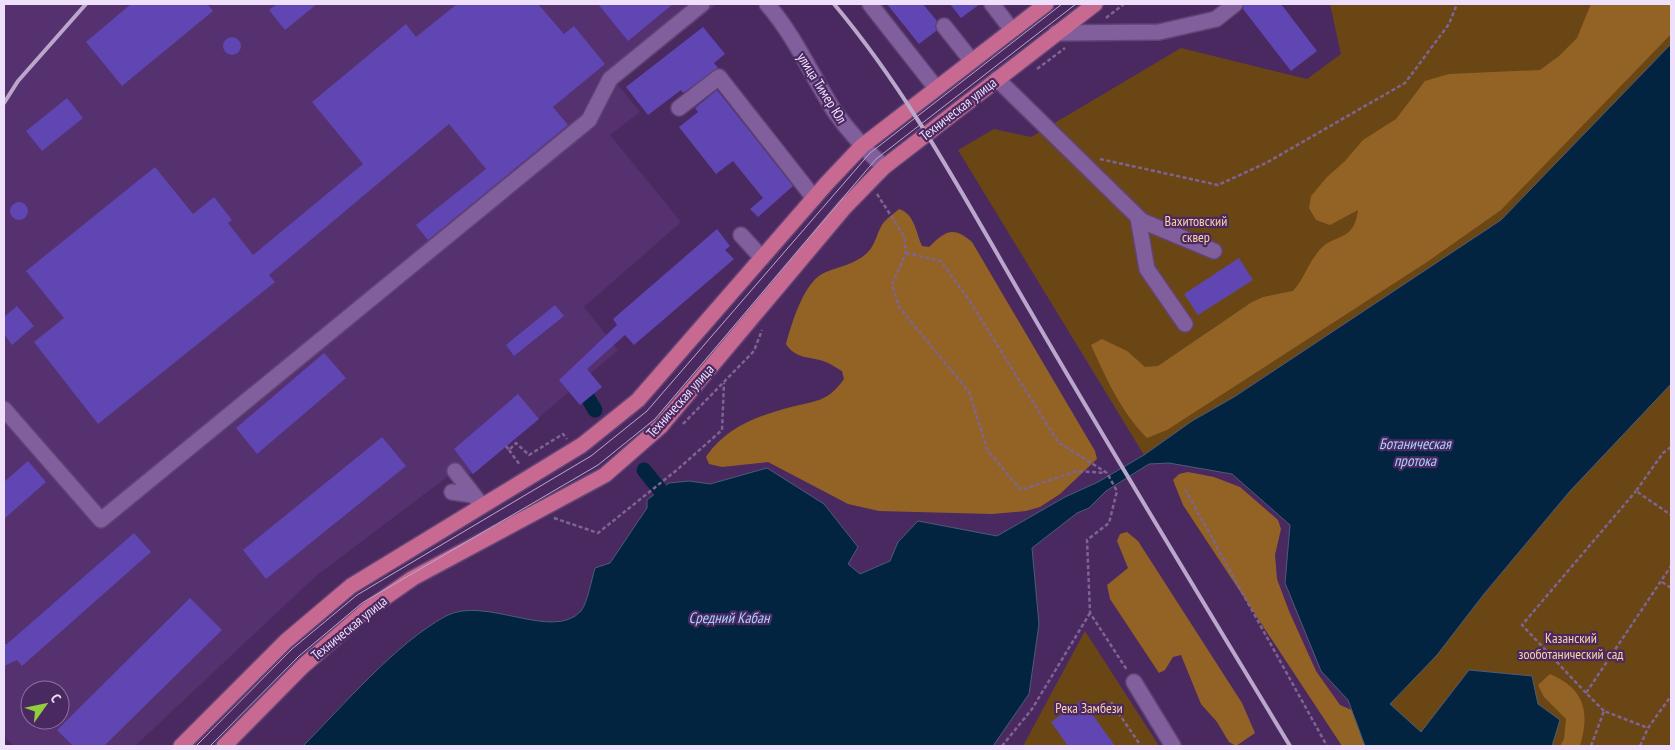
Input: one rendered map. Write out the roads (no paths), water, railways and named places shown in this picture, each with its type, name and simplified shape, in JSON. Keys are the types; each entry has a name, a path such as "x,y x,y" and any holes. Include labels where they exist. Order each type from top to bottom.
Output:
{"main road":[{"name":"Техническая улица","path":"181,746 286,641 351,586 478,500 576,443 638,400 814,198 862,146 1046,4"},
{"name":"Техническая улица","path":"224,746 303,666 367,610 413,578 605,474 661,426 845,207 884,167 1094,4"}],"street":[{"path":"4,409 102,520 589,120 610,79 702,4"},
{"name":"улица Тимер Юл","path":"767,4 779,18 836,112 862,146 884,167"},
{"path":"870,4 936,88"},
{"path":"992,4 1012,30"},
{"path":"1056,33 1088,31 1159,32 1216,20 1235,4"},
{"path":"944,26 972,60"},
{"path":"679,108 719,77 814,198"},
{"path":"997,79 1138,218 1214,251"},
{"path":"1138,218 1147,269 1185,324"},
{"path":"741,235 762,258"},
{"path":"455,471 478,500"},
{"path":"452,492 478,500"},
{"path":"1134,682 1172,746"}],"water":[{"path":"1671,44 1671,384 1570,491 1484,594 1437,655 1390,704 1421,732 1469,670 1532,676 1538,704 1560,720 1552,746 1365,746 1348,700 1321,671 1285,583 1290,525 1232,474 1169,463 1149,464 1106,491 1089,508 1077,513 1032,548 1039,624 1029,694 993,746 303,746 389,658 427,628 446,616 462,611 480,611 536,621 554,622 569,619 581,611 595,568 610,563 647,508 647,500 669,483 689,481 710,484 767,468 824,504 858,547 848,564 860,574 890,561 898,542 918,521 997,536 1144,455 1192,421 1234,397 1501,220"}],"waterway":[{"path":"588,398 595,410"},
{"path":"644,470 660,490"}],"tram line":[{"path":"196,746 292,649 357,595 591,456 647,411 870,153 1062,4"},
{"path":"210,746 299,656 362,603 598,465 655,419 876,159 1076,4"}],"railway":[{"path":"4,103 18,81 86,4"},
{"path":"834,4 890,79 941,158 1099,428 1290,746"}],"park label":[{"name":"Вахитовский сквер","path":"1196,230"},
{"name":"Казанский зооботанический сад","path":"1571,646"},
{"name":"Река Замбези","path":"1089,708"}],"water label":[{"name":"Ботаническая протока","path":"1415,452"},
{"name":"Средний Кабан","path":"729,617"}]}
